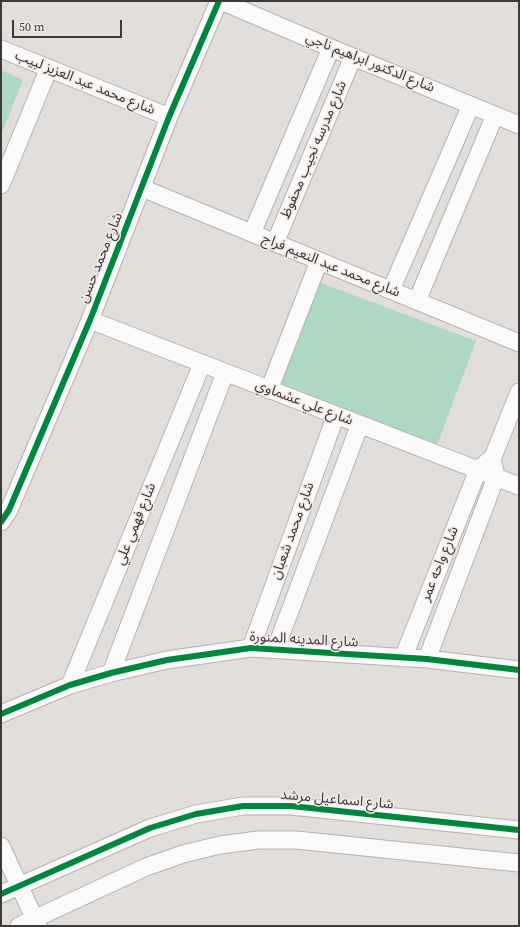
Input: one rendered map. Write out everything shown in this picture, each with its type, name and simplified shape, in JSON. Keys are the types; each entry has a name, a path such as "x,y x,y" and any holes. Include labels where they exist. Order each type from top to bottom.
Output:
{"street":[{"name":"شارع الدكتور ابراهيم ناجي","path":"220,1 519,125"},
{"name":"شارع محمد حسن","path":"1,522 9,510 90,320 169,117 220,1"},
{"name":"شارع مدرسه نجيب محفوظ","path":"252,233 331,48"},
{"name":"شارع محمد عبد العزيز لبيب","path":"1,49 169,117"},
{"name":"شارع مدرسه نجيب محفوظ","path":"275,243 353,57"},
{"path":"1,185 48,68"},
{"path":"391,290 471,105"},
{"path":"305,111 327,120"},
{"path":"417,301 495,115"},
{"name":"شارع محمد عبد النعيم فراج","path":"142,188 519,343"},
{"path":"269,390 319,261"},
{"name":"شارع علي عشماوي","path":"90,320 519,486"},
{"name":"شارع فهمي علي","path":"70,685 202,364"},
{"name":"شارع فهمي علي","path":"111,673 225,373"},
{"path":"478,470 493,457 519,392"},
{"name":"شارع محمد شعبان","path":"251,648 336,415"},
{"name":"شارع محمد شعبان","path":"276,648 360,424"},
{"path":"493,457 496,477"},
{"name":"شارع واحه عمر","path":"403,658 478,470"},
{"name":"شارع واحه عمر","path":"427,659 496,477"},
{"name":"شارع المدينه المنورة","path":"1,714 70,685 111,673 166,660 251,648 276,648 427,659 519,670"},
{"name":"شارع اسماعيل مرشد","path":"1,894 150,828 196,814 243,806 292,806 519,830"},
{"path":"19,926 36,923 146,867 182,854 220,845 258,840 296,840 519,863"},
{"path":"1,846 36,923"}],"green space":[{"path":"1,70 23,80 1,135"},
{"path":"316,281 476,341 437,445 277,385"}],"cycle path":[{"path":"1,522 9,510 90,320 169,117 219,1"},
{"path":"1,714 70,685 111,673 167,660 251,648 427,659 519,670"},
{"path":"1,894 150,828 196,814 243,806 291,806 519,830"}]}
